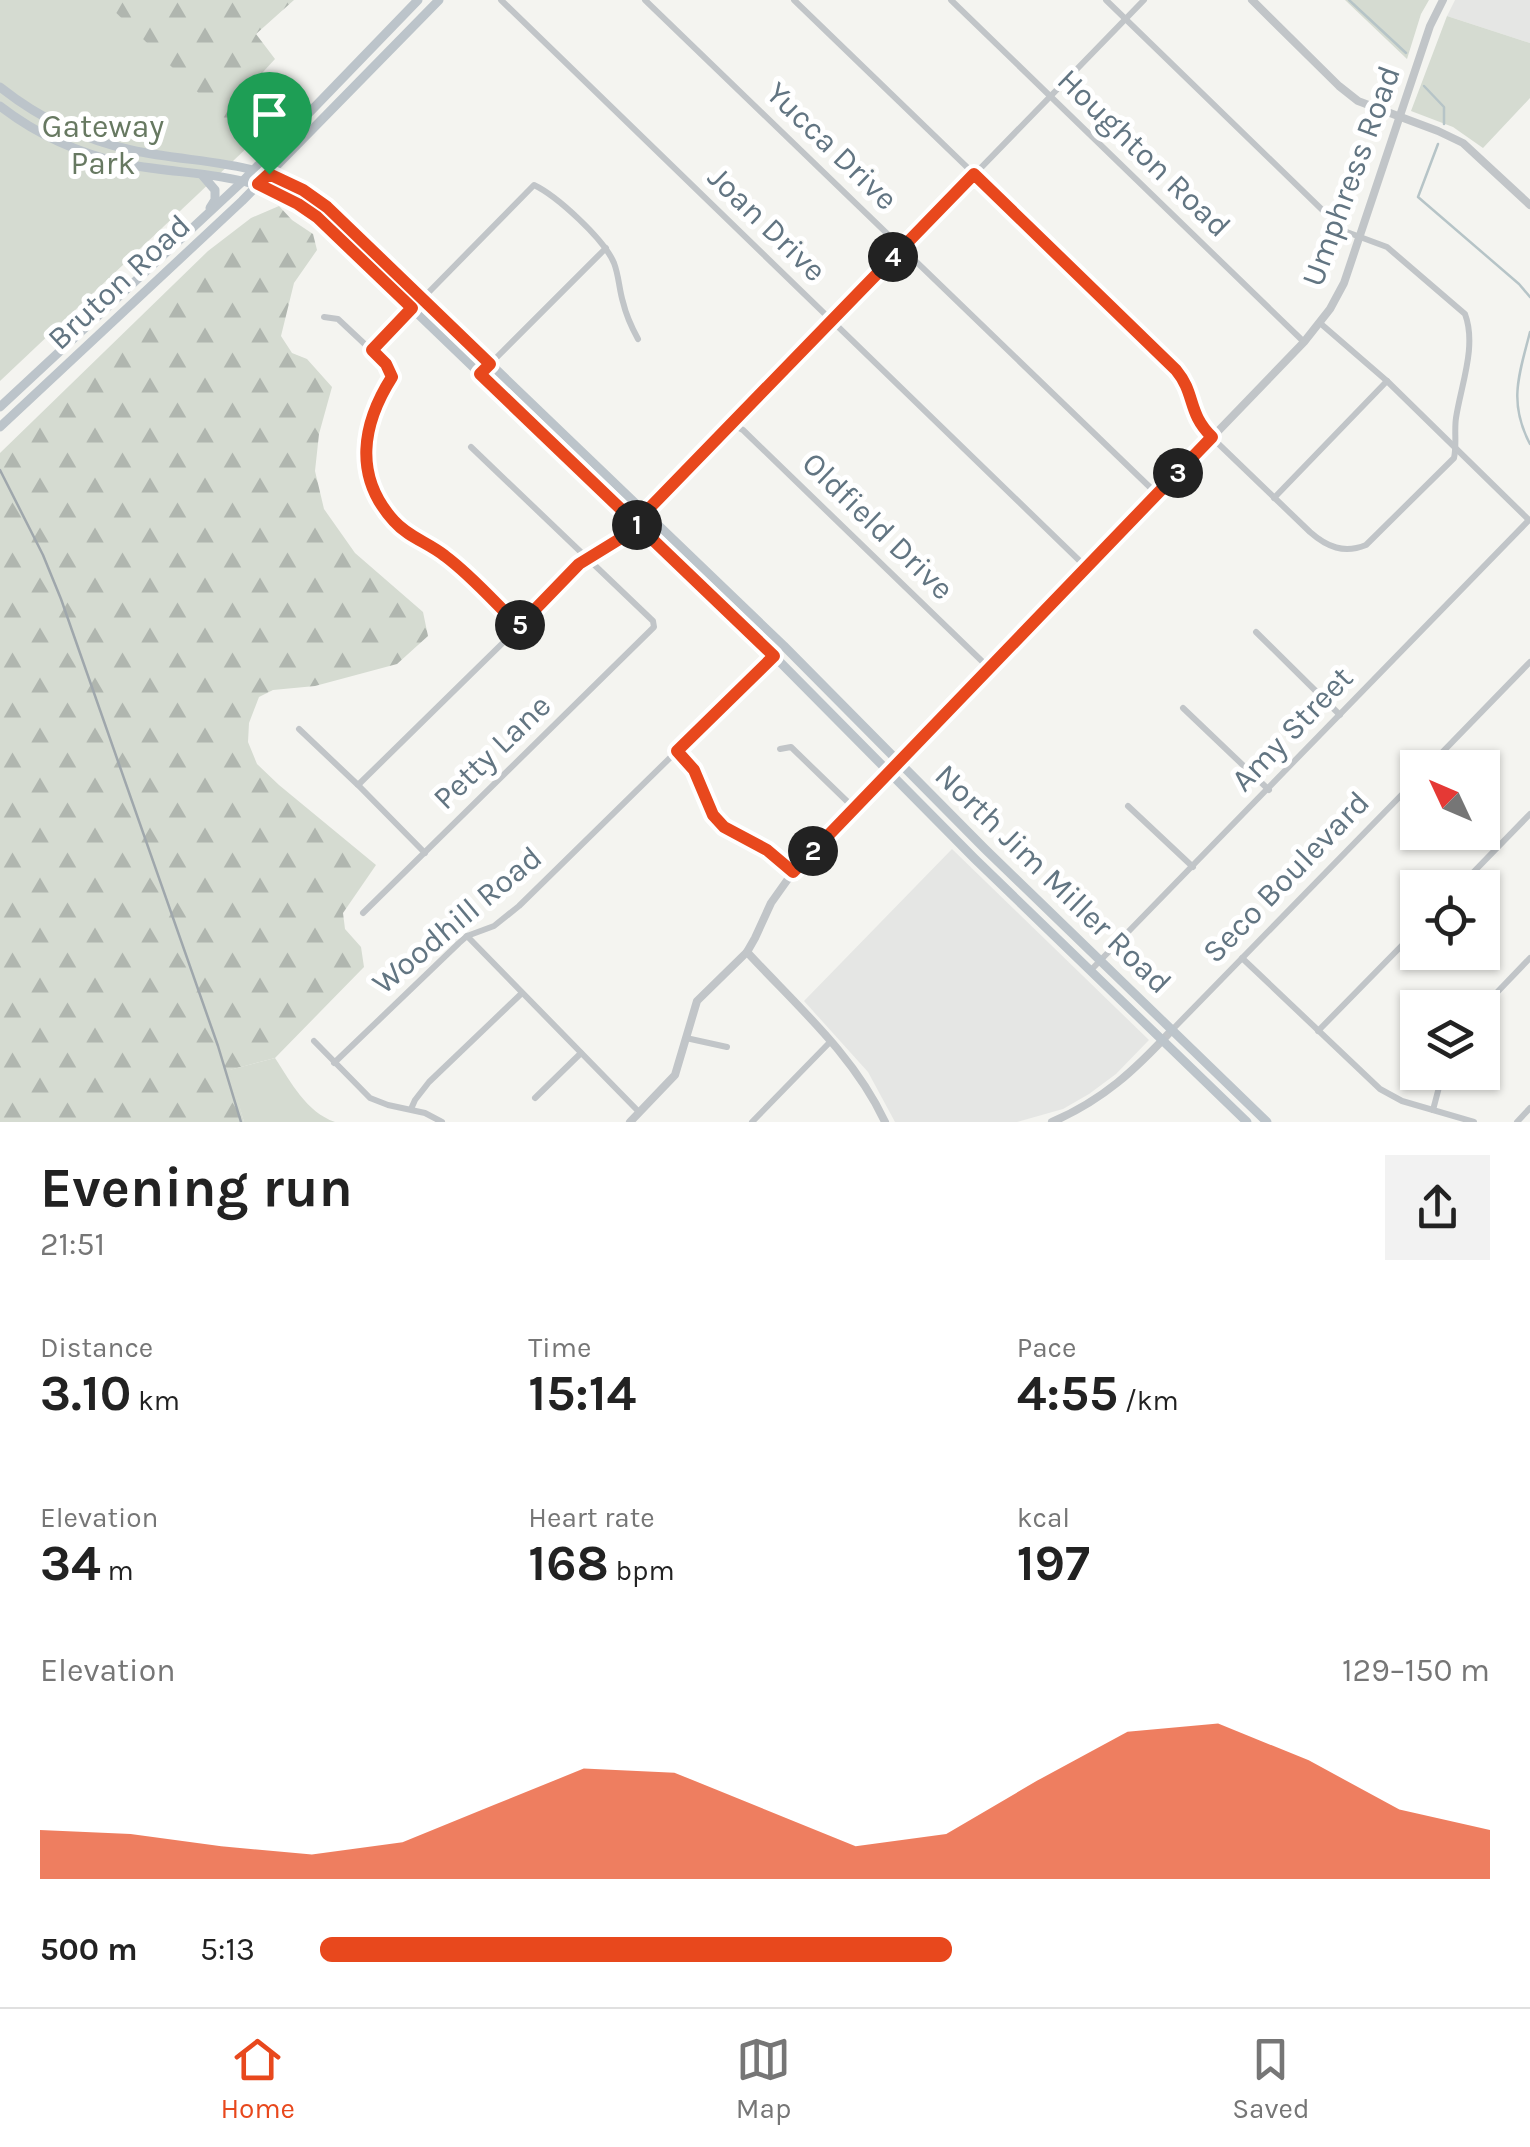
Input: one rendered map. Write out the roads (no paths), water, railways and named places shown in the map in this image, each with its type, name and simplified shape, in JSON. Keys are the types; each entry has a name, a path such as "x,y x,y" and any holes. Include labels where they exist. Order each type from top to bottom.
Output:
{"main road":[{"name":"Bruton Road","path":"0,406 244,180 418,0"},
{"name":"Bruton Road","path":"0,427 269,174 439,0"},
{"path":"378,41 389,51"},
{"name":"North Jim Miller Road","path":"2,96 91,139 152,154 238,165 269,174 309,193 784,646 985,849 1268,1122"},
{"name":"North Jim Miller Road","path":"2,96 54,138 88,153 126,164 244,180 308,210 774,656 975,860 1247,1122"},
{"path":"200,174 213,185 216,196 205,216"},
{"path":"340,238 350,228"},
{"path":"975,860 985,849"}],"street":[{"name":"Joan Drive","path":"500,0 1086,567"},
{"name":"Yucca Drive","path":"645,0 1157,494"},
{"path":"794,0 1176,370 1188,389 1198,422 1274,498 1329,546 1344,550 1366,546 1454,458 1470,340 1464,314 1393,251 1344,232 1106,0"},
{"name":"Houghton Road","path":"951,0 1304,342"},
{"path":"358,785 579,564 618,540 1144,0"},
{"path":"1252,0 1358,101 1438,130 1462,143 1530,204"},
{"name":"Umphress Road","path":"630,1122 674,1075 697,1001 746,952 771,903 793,872 1320,322 1342,288 1361,238 1442,0"},
{"path":"372,350 534,185 553,197 606,248 638,340"},
{"path":"480,374 606,248"},
{"path":"324,317 338,319 386,364 392,377 368,429 364,455 369,479 380,502 410,536 444,555 519,626"},
{"path":"1320,322 1387,381 1529,520"},
{"path":"1274,498 1387,381"},
{"name":"Oldfield Drive","path":"732,424 743,430 988,667"},
{"path":"471,448 588,558"},
{"name":"Amy Street","path":"1091,970 1529,520"},
{"name":"Petty Lane","path":"363,913 650,633 653,621 588,558"},
{"path":"1256,632 1340,715"},
{"name":"Woodhill Road","path":"334,1063 468,936 506,918 784,646"},
{"path":"1444,750 1530,662"},
{"path":"1184,708 1268,790"},
{"path":"299,729 425,853"},
{"path":"780,749 791,747 854,808"},
{"path":"677,751 694,770 713,815 724,827 767,850 793,872"},
{"name":"Seco Boulevard","path":"1052,1122 1083,1108 1112,1088 1400,796"},
{"path":"1128,806 1193,868"},
{"path":"1476,870 1530,814"},
{"path":"468,936 639,1112"},
{"path":"1318,1031 1400,947"},
{"path":"746,952 858,1074 885,1122"},
{"path":"1242,958 1380,1089 1402,1102 1474,1122"},
{"path":"1499,990 1530,958"},
{"path":"411,1109 430,1082 522,993"},
{"path":"686,1038 727,1048"},
{"path":"314,1041 370,1098 442,1122"},
{"path":"752,1122 831,1041"},
{"path":"535,1098 581,1053"},
{"path":"1434,1110 1439,1090"},
{"path":"1517,1122 1530,1108"}],"waterway":[{"path":"1349,0 1406,53"},
{"path":"1424,86 1444,107 1444,124"},
{"path":"1438,144 1418,197 1530,297"},
{"path":"1530,332 1517,401 1530,444"}],"tram line":[{"path":"0,470 61,599 241,1122"}],"park label":[{"name":"Gateway Park","path":"103,144"}]}
